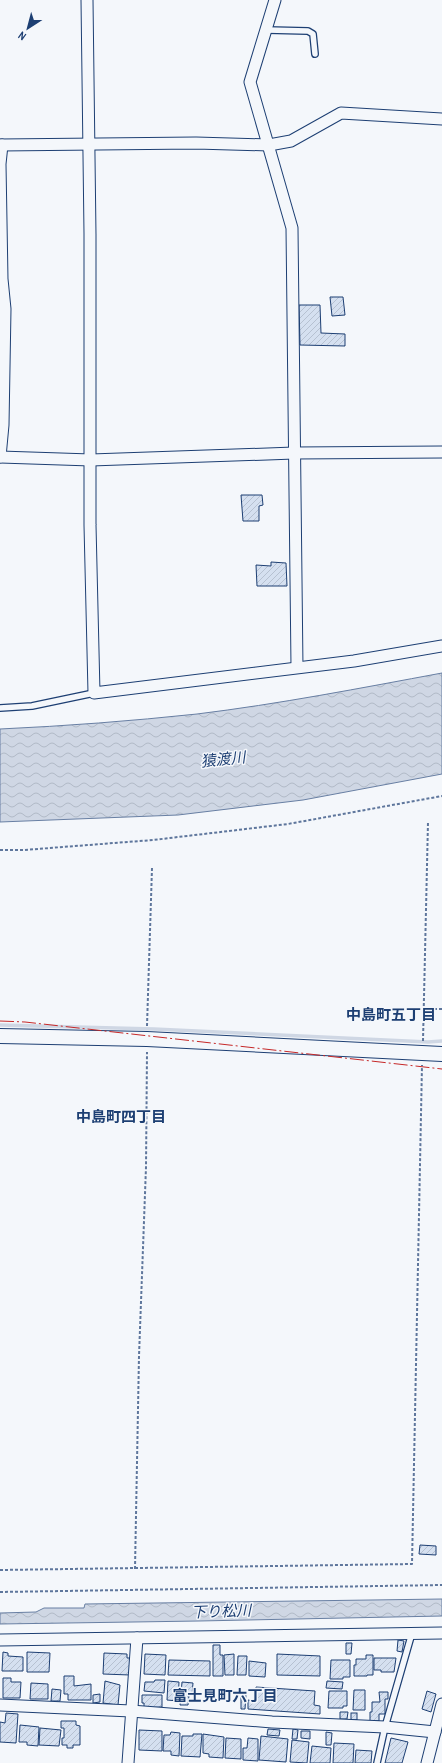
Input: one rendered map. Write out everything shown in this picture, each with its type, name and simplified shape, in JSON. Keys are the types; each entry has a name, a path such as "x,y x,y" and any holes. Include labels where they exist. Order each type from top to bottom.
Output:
{"street":[{"path":"87,0 91,460 90,525 94,693 354,661 442,646"},
{"path":"275,0 250,82 292,228 297,667"},
{"path":"442,119 341,113 291,141 269,145 196,143 1,145 2,279 5,308 3,425 0,458 91,460 294,453 442,452"},
{"path":"0,1036 147,1039 442,1054"},
{"path":"0,1640 442,1633"},
{"path":"128,1763 137,1638"},
{"path":"427,1763 442,1704"},
{"path":"0,1705 131,1711 272,1722 385,1727 435,1732"}],"lane":[{"path":"266,30 308,31 313,34 315,54"},
{"path":"0,708 32,706 94,693"},
{"path":"378,1763 385,1727 412,1633"}],"path":[{"path":"0,850 24,850 153,840 280,824 442,796"},
{"path":"423,1033 428,822"},
{"path":"147,1020 152,868"},
{"path":"424,1009 442,1009"},
{"path":"135,1569 139,1356 146,1167 147,1039"},
{"path":"0,1570 412,1564 422,1052"},
{"path":"0,1592 442,1585"}],"water":[{"name":"猿渡川","path":"442,673 442,774 303,800 178,815 0,822 0,729 98,723 197,714 289,701"},
{"name":"下り松川","path":"442,1599 442,1616 0,1624 0,1613 36,1612 44,1608 84,1608 85,1604"}],"building":[{"path":"330,297 343,297 345,315 332,316"},
{"path":"299,305 320,305 321,333 345,334 345,346 300,345"},
{"path":"241,495 262,495 263,505 259,506 259,521 243,521"},
{"path":"271,562 286,563 287,586 257,586 256,565 271,566"},
{"path":"420,1545 436,1546 436,1555 419,1554"},
{"path":"398,1640 404,1641 402,1652 397,1651"},
{"path":"346,1643 352,1643 351,1654 346,1654"},
{"path":"213,1645 220,1645 220,1655 223,1655 223,1676 213,1676"},
{"path":"3,1652 8,1653 8,1656 23,1657 23,1671 2,1671"},
{"path":"27,1652 50,1653 49,1672 27,1672"},
{"path":"104,1653 127,1654 127,1658 130,1658 130,1675 103,1674"},
{"path":"145,1654 166,1655 165,1675 144,1674"},
{"path":"234,1654 234,1675 225,1675 224,1655"},
{"path":"277,1654 320,1656 320,1676 277,1675"},
{"path":"366,1655 373,1655 373,1675 354,1676 354,1665 356,1665 356,1659 366,1659"},
{"path":"238,1656 247,1656 246,1675 237,1675"},
{"path":"374,1658 396,1658 394,1672 381,1672 381,1670 374,1670"},
{"path":"169,1660 210,1661 210,1676 168,1675"},
{"path":"331,1660 350,1660 350,1677 343,1677 343,1679 330,1679"},
{"path":"249,1661 266,1663 265,1677 249,1676"},
{"path":"64,1676 74,1676 74,1686 91,1684 91,1700 68,1700 68,1694 64,1694"},
{"path":"3,1678 11,1678 11,1682 21,1682 20,1698 3,1698"},
{"path":"155,1680 165,1680 164,1693 144,1691 145,1682 154,1682"},
{"path":"105,1681 120,1685 118,1705 103,1703"},
{"path":"168,1681 179,1682 178,1701 167,1700"},
{"path":"327,1681 343,1682 342,1689 326,1688"},
{"path":"182,1682 193,1683 192,1695 189,1695 188,1705 180,1705"},
{"path":"31,1683 48,1684 48,1699 30,1699"},
{"path":"256,1687 315,1691 314,1705 320,1706 320,1714 248,1709 248,1700 255,1701"},
{"path":"52,1689 61,1690 60,1701 51,1701"},
{"path":"354,1690 365,1690 365,1710 353,1710"},
{"path":"329,1691 347,1691 347,1706 343,1706 343,1708 328,1708"},
{"path":"427,1691 436,1694 431,1712 422,1709"},
{"path":"379,1692 388,1692 388,1699 385,1699 385,1714 379,1714 379,1721 370,1721 372,1702 380,1702"},
{"path":"100,1694 100,1702 93,1703 93,1695"},
{"path":"241,1694 246,1694 245,1709 241,1709"},
{"path":"142,1695 162,1695 162,1707 144,1708 144,1703 142,1703"},
{"path":"340,1712 348,1712 347,1719 340,1719"},
{"path":"6,1713 18,1714 16,1743 0,1742 0,1722 5,1723"},
{"path":"351,1713 357,1713 357,1720 351,1720"},
{"path":"61,1721 76,1721 76,1725 80,1726 80,1745 73,1745 73,1748 67,1748 67,1745 62,1745 64,1728 61,1728"},
{"path":"20,1725 39,1727 38,1746 27,1745 27,1742 19,1742"},
{"path":"40,1728 61,1730 59,1746 39,1745"},
{"path":"268,1729 280,1730 279,1736 267,1735"},
{"path":"293,1729 298,1730 297,1739 292,1739"},
{"path":"139,1730 162,1731 162,1751 139,1750"},
{"path":"301,1731 310,1731 310,1739 301,1738"},
{"path":"171,1732 180,1733 179,1756 171,1755 171,1751 163,1751 164,1735 170,1735"},
{"path":"326,1732 332,1733 331,1745 326,1745"},
{"path":"193,1734 202,1734 200,1757 181,1756 182,1736 193,1736"},
{"path":"203,1734 224,1737 223,1758 209,1757 209,1754 203,1753"},
{"path":"261,1736 288,1739 286,1762 259,1760"},
{"path":"226,1738 241,1739 241,1759 225,1758"},
{"path":"248,1738 258,1739 258,1761 243,1760 243,1748 247,1748"},
{"path":"391,1738 408,1742 402,1763 385,1763"},
{"path":"292,1740 309,1742 307,1763 290,1762"},
{"path":"334,1743 354,1744 353,1763 333,1763"},
{"path":"312,1746 331,1748 330,1763 310,1763"},
{"path":"356,1750 372,1751 371,1763 355,1763"}],"waterway":[{"path":"0,1025 154,1029 428,1042 442,1041"}],"power":[{"path":"0,1021 25,1022 442,1069"}],"district":[{"name":"中島町五丁目","path":"391,1014"},
{"name":"中島町四丁目","path":"121,1116"},
{"name":"富士見町六丁目","path":"225,1695"}]}
